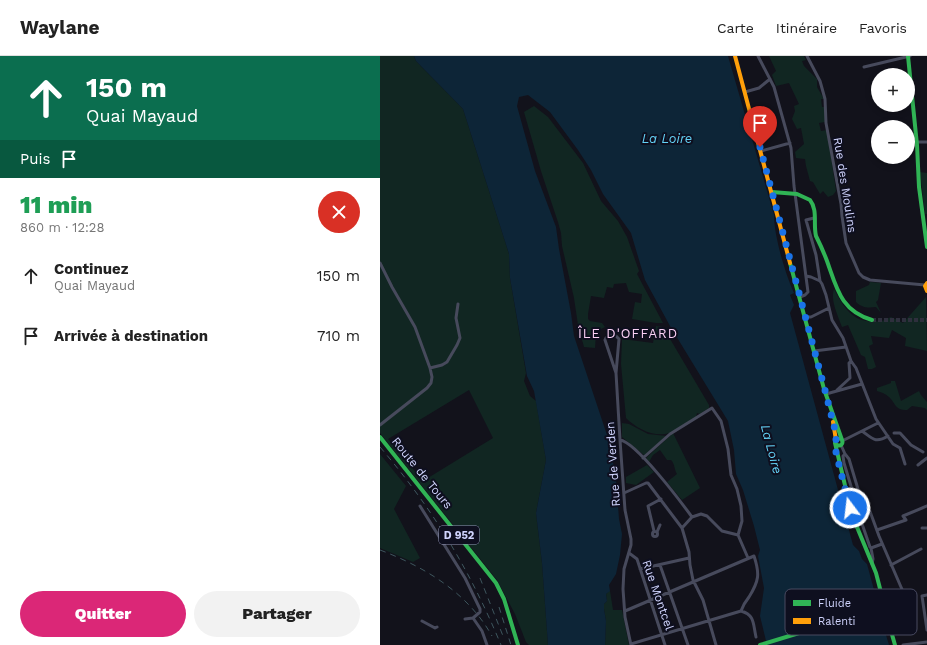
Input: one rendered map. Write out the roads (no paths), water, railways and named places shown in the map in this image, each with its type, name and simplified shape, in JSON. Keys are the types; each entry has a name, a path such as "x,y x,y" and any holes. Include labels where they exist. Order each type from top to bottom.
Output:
{"main road":[{"path":"736,56 839,443"},
{"path":"909,56 917,165 925,216 927,247"},
{"path":"772,192 795,194 806,197 811,201 815,208 814,218 816,235 841,297 853,311 860,316 872,320"},
{"path":"926,284 925,289 927,291"},
{"path":"826,394 839,434 839,443 836,453 854,519 876,574 879,589"},
{"name":"Route de Tours","path":"380,437 496,583 504,599 518,645"},
{"path":"762,644 792,635"},
{"path":"891,635 895,645"}],"street":[{"path":"758,56 774,87 790,143 808,292 805,296 800,297"},
{"name":"Rue des Moulins","path":"807,56 817,74 823,90 826,123 842,204 844,237 857,269 863,277 870,280 926,284"},
{"path":"864,67 909,56"},
{"path":"745,92 759,88 770,79"},
{"path":"916,142 927,142"},
{"path":"761,151 790,143"},
{"path":"814,218 806,220 816,256 820,281 826,295 832,320 843,338 851,361 856,368 878,423 889,436 893,444 900,448 905,464"},
{"path":"380,263 415,327 432,377 431,383 427,388 380,425"},
{"path":"806,276 811,276 820,281"},
{"path":"430,368 447,362 457,345 460,338 456,318 458,304"},
{"path":"806,317 810,317 829,308"},
{"path":"610,335 616,336 619,339 616,373 605,340 610,335"},
{"path":"814,351 846,347"},
{"path":"836,391 850,378 849,363 851,361"},
{"name":"Rue de Verden","path":"616,373 625,510 630,539 629,553 624,569 624,610 631,645"},
{"path":"826,394 862,384"},
{"path":"644,458 670,434 712,408 721,421 728,449 731,475 737,489 741,506 742,521 738,535 748,558"},
{"path":"872,564 873,559 871,548 859,515 862,508 849,459 839,443 878,423"},
{"path":"862,431 872,439 876,440 883,440 889,436"},
{"path":"894,433 900,433 911,445 926,456 918,465"},
{"path":"620,440 625,441 644,458 676,494 692,517"},
{"path":"845,454 843,459 856,506 862,508 868,506 882,544 902,589"},
{"path":"624,493 646,483 650,484 682,528 694,582 703,600 716,645"},
{"path":"660,525 656,531 648,506 661,499"},
{"path":"420,506 465,578 480,609 480,612 473,618 465,619"},
{"path":"877,530 906,520 903,516 927,506"},
{"path":"682,528 692,517 701,514 707,516 722,531 738,535"},
{"path":"922,528 927,528"},
{"path":"871,548 882,544"},
{"path":"891,565 921,549"},
{"name":"Rue Montcel","path":"629,553 637,560 665,645"},
{"path":"624,610 754,556 759,569 758,580 741,611"},
{"path":"640,569 689,558"},
{"path":"660,564 688,645"},
{"path":"927,594 922,596 927,630"},
{"path":"631,645 741,611 748,613 752,618 756,637"},
{"path":"473,618 482,631 487,645"},
{"path":"422,621 435,628 437,627"},
{"path":"903,645 927,642"}],"water":[{"name":"La Loire","path":"414,56 728,56 774,215 774,224 781,254 794,293 790,295 794,305 790,313 853,545 859,551 862,559 867,564 874,589 785,589 785,635 886,635 889,645 767,645 760,616 764,588 758,556 760,550 743,490 736,474 734,450 728,421 670,326 645,280 631,233 603,194 591,170 578,150 550,112 528,95 519,97 517,106 535,171 556,227 574,336 609,441 616,479 619,519 622,534 616,574 609,585 610,591 606,594 607,601 604,604 606,621 605,645 548,645 542,563 536,513 546,460 534,391 527,376 510,278 509,254 463,109 416,61"}],"tunnel":[{"path":"872,320 927,320"}],"railway":[{"path":"380,447 417,494 449,541 476,591 501,645"},
{"path":"380,550 429,573 444,583 471,607 492,636"},
{"path":"480,578 503,636"},
{"path":"499,607 511,645"}],"district":[{"name":"ÎLE D'OFFARD","path":"628,333"}]}
